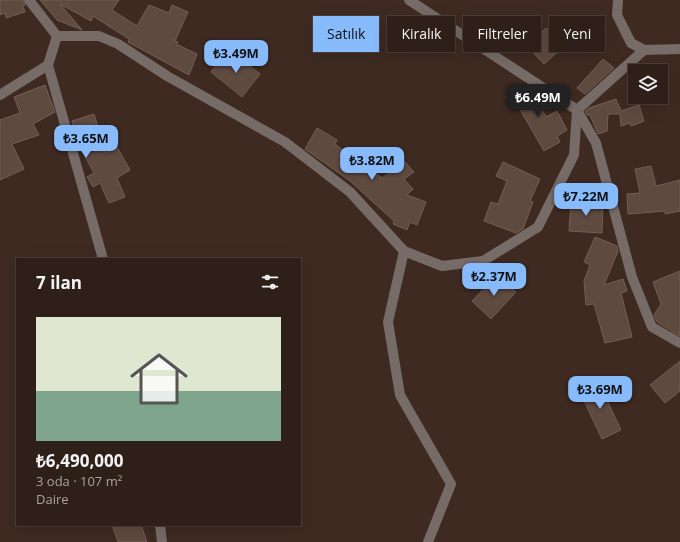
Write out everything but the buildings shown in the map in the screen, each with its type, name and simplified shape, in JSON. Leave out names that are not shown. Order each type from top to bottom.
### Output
[{"type":"street","points":[[29,0],[57,36]]},
{"type":"street","points":[[409,0],[577,110],[596,143],[632,277],[652,327],[680,343]]},
{"type":"street","points":[[618,0],[617,15],[632,43],[644,50],[680,49]]},
{"type":"street","points":[[57,36],[48,65],[103,258]]},
{"type":"street","points":[[57,36],[99,36],[118,44],[167,76],[285,142],[350,192],[404,251],[442,266],[483,261],[538,227],[574,155],[577,110],[644,50]]},
{"type":"street","points":[[0,95],[48,65]]},
{"type":"street","points":[[404,251],[388,322],[400,395],[451,484],[428,542]]},
{"type":"street","points":[[160,526],[162,542]]}]
